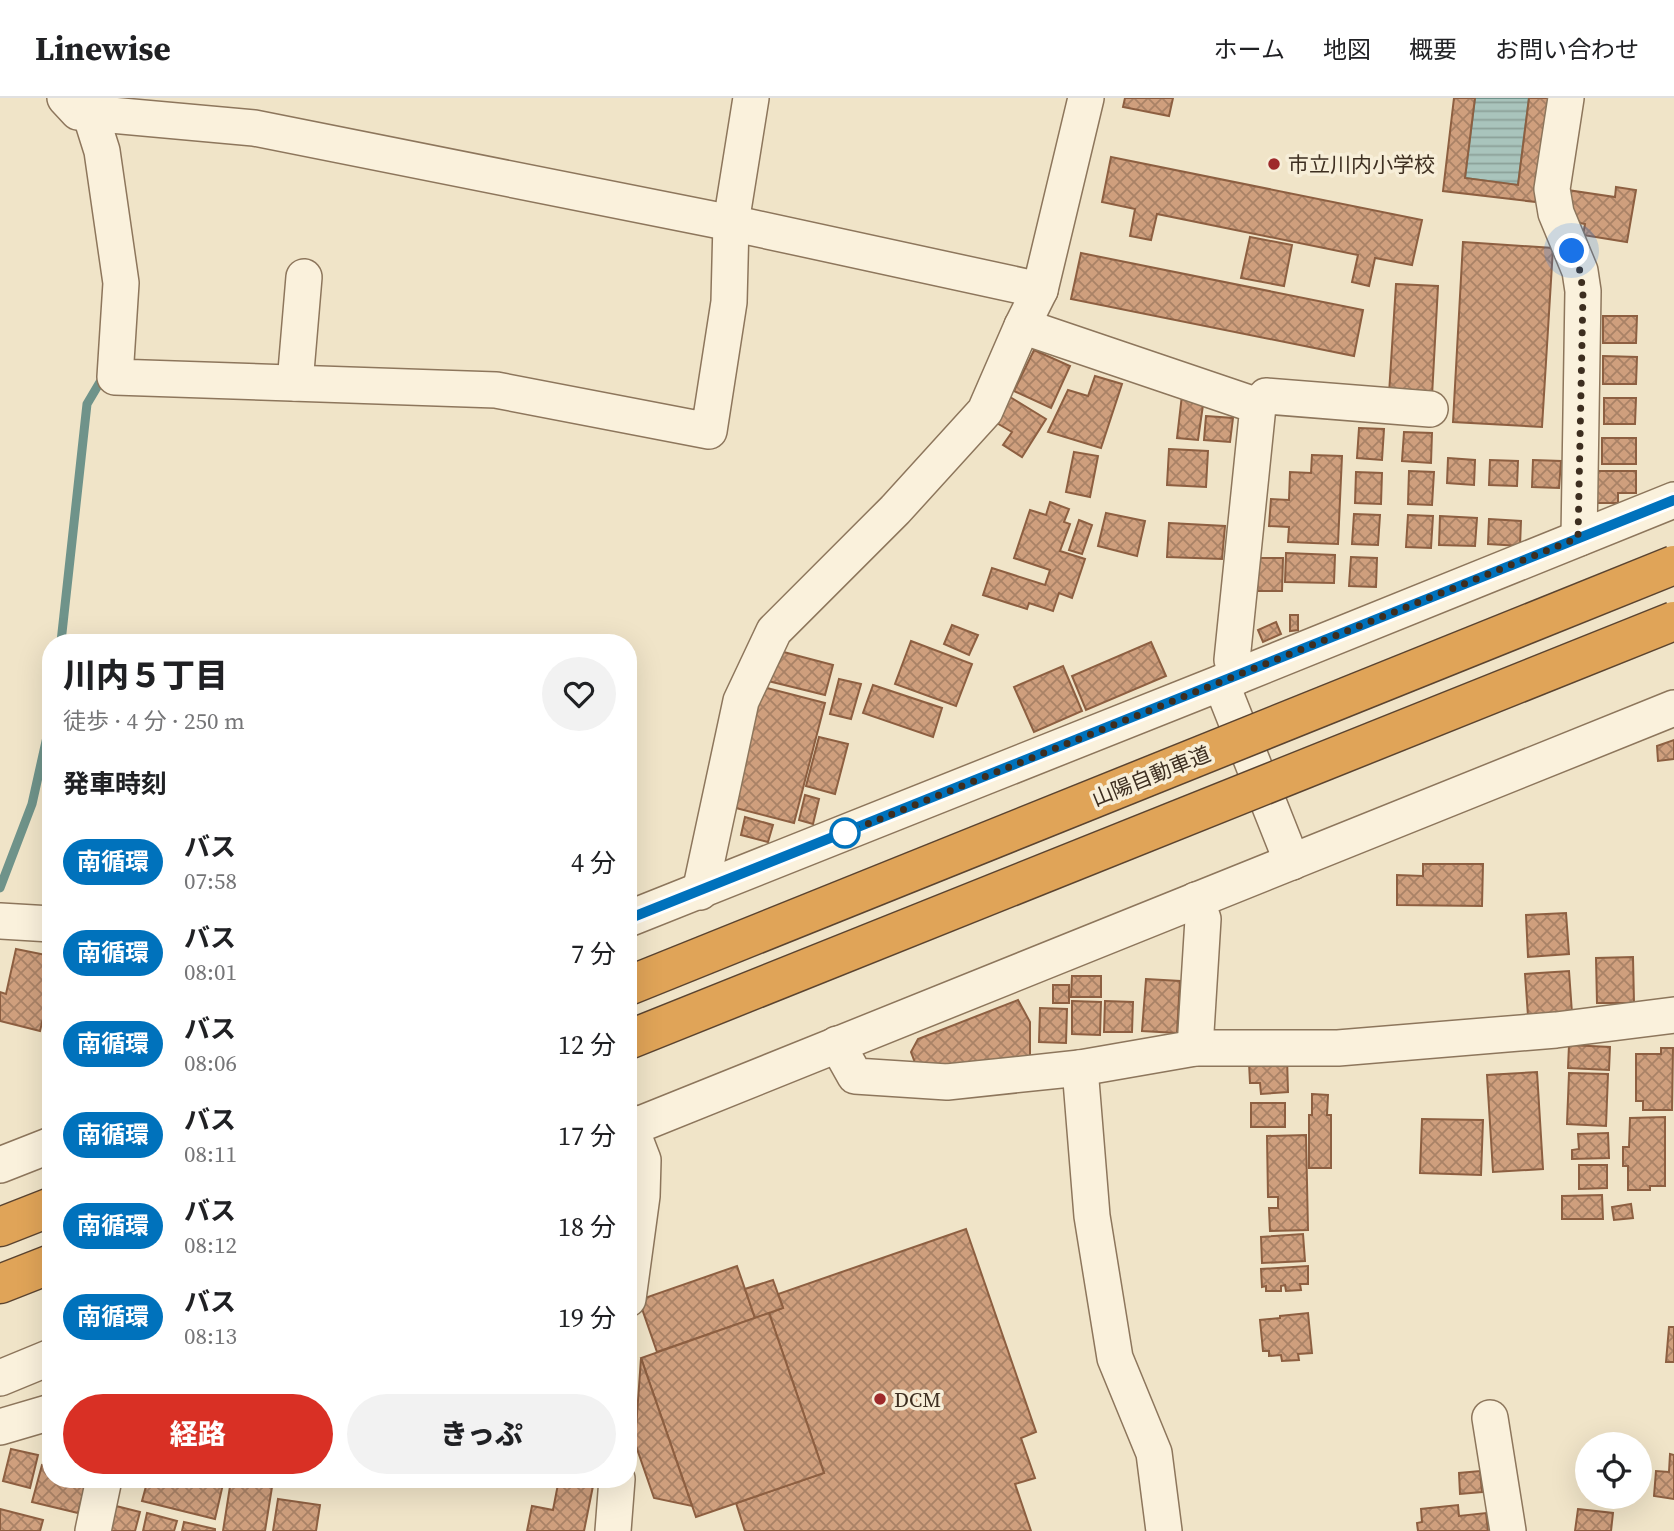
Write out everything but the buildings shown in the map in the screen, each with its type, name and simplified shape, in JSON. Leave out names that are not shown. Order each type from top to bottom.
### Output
[{"type":"highway","name":"山陽自動車道","points":[[637,982],[1674,565]]},
{"type":"highway","points":[[637,1036],[1674,621]]},
{"type":"highway","points":[[0,1227],[42,1211]]},
{"type":"highway","points":[[0,1284],[42,1268]]},
{"type":"street","points":[[77,106],[102,151],[121,283],[115,377],[496,390],[709,431],[729,302],[731,223],[751,98]]},
{"type":"street","points":[[700,891],[741,701],[774,631],[895,510],[985,411],[1040,290],[1086,98]]},
{"type":"street","points":[[1566,98],[1552,189],[1556,213],[1580,271],[1583,292],[1578,538]]},
{"type":"street","points":[[77,106],[254,128],[731,223],[1040,290]]},
{"type":"street","points":[[295,383],[304,277]]},
{"type":"street","points":[[1022,326],[1258,406]]},
{"type":"street","points":[[1292,862],[1230,679],[1258,406],[1266,396],[1430,409]]},
{"type":"street","points":[[637,916],[1674,500]]},
{"type":"street","points":[[637,1123],[1674,708]]},
{"type":"street","points":[[1195,1048],[1203,919],[1196,900]]},
{"type":"street","points":[[0,921],[42,923]]},
{"type":"street","points":[[837,1044],[855,1076],[947,1082],[1080,1068],[1195,1048],[1338,1048],[1556,1030],[1674,1015]]},
{"type":"street","points":[[1080,1068],[1092,1216],[1115,1358],[1154,1453],[1164,1531]]},
{"type":"street","points":[[637,1145],[643,1160],[637,1233]]},
{"type":"street","points":[[0,1165],[42,1149]]},
{"type":"street","points":[[0,1378],[42,1361]]},
{"type":"street","points":[[0,1427],[42,1415]]},
{"type":"street","points":[[1490,1418],[1508,1531]]},
{"type":"street","points":[[93,1531],[102,1488]]},
{"type":"street","points":[[613,1531],[616,1488]]},
{"type":"water","points":[[1475,98],[1529,98],[1518,185],[1465,178]]},
{"type":"waterway","points":[[62,634],[87,404],[104,373]]},
{"type":"waterway","points":[[0,888],[32,804],[42,759]]},
{"type":"bus line","name":"南循環","points":[[637,916],[1674,500]]},
{"type":"place","name":"市立川内小学校","points":[[1274,164]]},
{"type":"place","name":"DCM","points":[[880,1399]]},
{"type":"route","points":[[845,833],[1578,538],[1583,292],[1580,271],[1572,251]]}]
